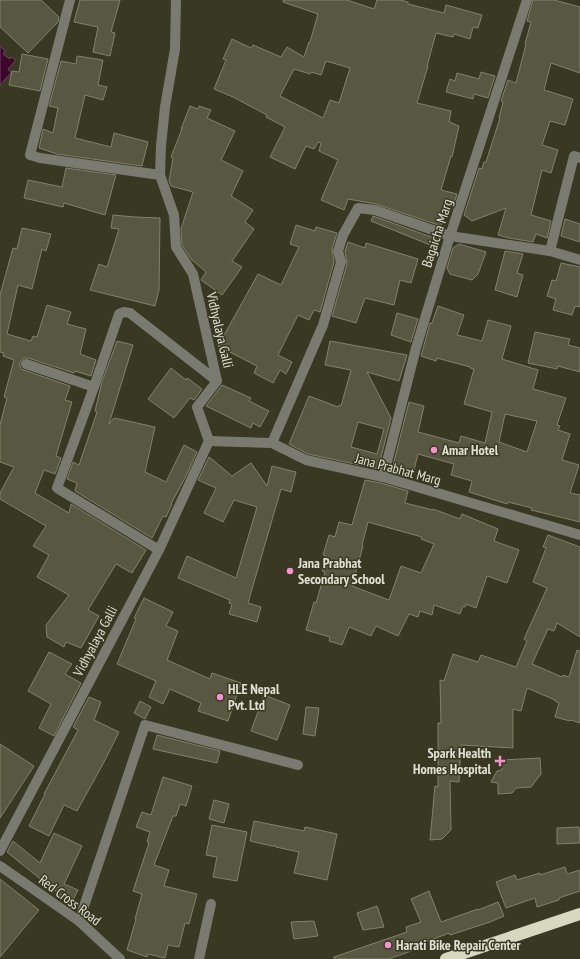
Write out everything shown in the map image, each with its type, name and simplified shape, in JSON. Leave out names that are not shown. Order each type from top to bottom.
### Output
[{"type":"highway","points":[[446,959],[580,914]]},
{"type":"street","points":[[70,0],[30,155],[40,158],[160,176],[165,107],[175,49],[176,0]]},
{"type":"street","name":"Bagaicha Marg","points":[[383,477],[416,348],[450,236],[527,0]]},
{"type":"street","points":[[550,251],[574,156],[580,158]]},
{"type":"street","name":"Vidhyalaya Galli","points":[[0,851],[159,550],[209,441],[197,407],[217,381],[193,274],[176,247],[174,215],[160,176]]},
{"type":"street","points":[[272,443],[324,325],[341,262],[338,251],[343,234],[358,208],[375,210],[450,236],[550,251],[580,260]]},
{"type":"street","points":[[159,550],[57,488],[94,387],[118,314],[130,312],[217,381]]},
{"type":"street","points":[[26,364],[94,387]]},
{"type":"street","name":"Jana Prabhat Marg","points":[[209,441],[272,443],[306,460],[383,477],[580,535]]},
{"type":"street","points":[[79,921],[145,725],[298,765]]},
{"type":"street","name":"Red Cross Road","points":[[0,866],[79,921],[120,959]]},
{"type":"street","points":[[199,959],[211,904]]},
{"type":"shaded area","points":[[0,46],[5,51],[3,54],[10,59],[11,57],[16,60],[8,69],[11,73],[0,85]]},
{"type":"building","points":[[0,0],[41,0],[59,17],[58,22],[28,53],[0,27]]},
{"type":"building","points":[[80,0],[120,0],[111,32],[115,33],[110,56],[93,52],[98,27],[74,22]]},
{"type":"building","points":[[283,0],[347,0],[374,9],[377,0],[400,0],[408,2],[408,4],[444,13],[446,5],[482,15],[478,28],[473,27],[470,39],[454,34],[453,37],[436,33],[417,103],[451,111],[449,122],[459,126],[452,157],[451,156],[441,190],[457,194],[453,207],[448,204],[441,226],[376,204],[348,199],[344,210],[321,200],[338,160],[319,151],[321,143],[318,142],[314,149],[306,146],[295,169],[270,157],[285,127],[266,117],[267,115],[214,89],[226,60],[223,59],[232,39],[251,48],[253,45],[281,57],[287,47],[304,57],[318,14],[283,2]],"holes":[[[326,61],[350,68],[339,103],[330,100],[323,118],[280,96],[294,69],[310,74],[311,72],[321,75]]]},
{"type":"building","points":[[533,0],[554,0],[580,7],[580,73],[551,63],[544,90],[573,99],[565,125],[550,121],[542,145],[558,150],[551,173],[542,170],[531,215],[551,221],[547,238],[536,234],[533,242],[498,235],[506,208],[472,221],[464,215],[479,168],[482,169],[484,162],[486,162],[500,118],[503,102],[501,101],[508,80],[516,83],[531,22],[527,21]]},
{"type":"building","points":[[22,54],[48,59],[40,91],[9,85],[12,71],[19,72]]},
{"type":"building","points":[[77,56],[103,60],[98,85],[107,87],[103,100],[85,95],[75,138],[111,147],[114,133],[148,142],[142,166],[57,154],[39,148],[43,129],[53,133],[58,108],[49,106],[61,61],[76,64]]},
{"type":"building","points":[[481,72],[495,76],[488,98],[474,94],[473,99],[446,92],[450,79],[455,81],[457,73],[479,79]]},
{"type":"building","points":[[190,106],[198,109],[199,106],[211,110],[207,118],[235,131],[221,160],[243,171],[231,196],[253,210],[245,222],[254,229],[232,261],[242,267],[222,295],[201,280],[206,272],[191,259],[182,245],[181,229],[193,192],[171,186],[169,181],[173,158],[171,157]]},
{"type":"building","points":[[66,168],[116,175],[105,215],[64,203],[63,207],[24,198],[28,180],[62,187]]},
{"type":"building","points":[[113,215],[160,218],[159,290],[155,306],[90,290],[99,264],[107,267],[119,229],[111,228]]},
{"type":"building","points":[[373,216],[437,239],[435,247],[371,221]]},
{"type":"building","points":[[565,219],[580,224],[580,242],[561,236]]},
{"type":"building","points":[[296,225],[315,231],[316,227],[337,233],[332,249],[334,262],[320,312],[314,310],[309,320],[298,315],[278,355],[292,362],[286,374],[280,370],[273,383],[254,373],[257,366],[218,346],[258,274],[281,285],[299,247],[290,244]]},
{"type":"building","points":[[22,228],[51,234],[46,251],[42,249],[32,289],[18,285],[7,334],[31,341],[33,336],[37,337],[47,305],[71,312],[67,324],[86,329],[80,354],[96,360],[91,376],[75,371],[74,373],[28,358],[24,358],[20,362],[21,369],[70,386],[65,400],[72,402],[56,456],[61,458],[55,474],[44,470],[35,493],[69,513],[71,504],[146,550],[132,573],[116,564],[88,610],[99,616],[81,648],[66,642],[64,647],[47,637],[46,625],[69,595],[37,577],[49,555],[33,546],[46,526],[0,499],[0,493],[14,467],[0,462],[0,425],[7,398],[4,397],[14,360],[3,356],[4,353],[0,352],[0,295],[13,248],[17,249]]},
{"type":"building","points":[[348,242],[365,248],[366,243],[418,259],[411,283],[400,280],[394,305],[365,298],[356,323],[332,316],[347,264],[345,251]]},
{"type":"building","points":[[459,244],[486,252],[478,274],[472,280],[450,274],[447,268],[453,248]]},
{"type":"building","points":[[505,251],[523,254],[517,273],[523,275],[517,297],[495,290]]},
{"type":"building","points":[[561,263],[580,267],[580,307],[575,306],[572,315],[553,310],[556,299],[547,296],[552,280],[556,281]]},
{"type":"building","points":[[438,306],[464,315],[457,335],[482,341],[488,320],[511,326],[502,359],[538,370],[533,389],[566,398],[557,425],[560,426],[558,430],[570,434],[562,460],[579,465],[570,493],[580,495],[580,522],[531,510],[532,508],[508,502],[507,504],[469,492],[472,481],[451,475],[454,464],[418,454],[413,474],[404,471],[402,476],[391,473],[409,402],[424,406],[418,432],[459,443],[461,436],[485,443],[492,412],[464,404],[474,369],[437,358],[436,361],[421,356],[430,323],[432,323]],"holes":[[[505,414],[537,421],[527,452],[499,442]]]},
{"type":"building","points":[[397,313],[418,319],[411,342],[391,335]]},
{"type":"building","points":[[535,332],[570,339],[568,345],[580,348],[580,372],[558,366],[557,369],[528,363]]},
{"type":"building","points":[[117,341],[133,345],[109,424],[114,418],[155,427],[145,472],[166,482],[184,445],[197,452],[166,517],[163,516],[152,538],[75,491],[77,483],[67,479],[73,462],[79,465],[97,412],[95,411],[102,382]]},
{"type":"building","points":[[330,341],[407,355],[399,381],[367,372],[391,418],[378,469],[308,454],[289,444],[309,396],[338,407],[339,405],[341,406],[351,370],[325,365]],"holes":[[[358,422],[384,429],[377,454],[351,447]]]},
{"type":"building","points":[[171,368],[186,380],[187,378],[202,389],[194,400],[190,398],[174,418],[148,399]]},
{"type":"building","points":[[222,385],[251,398],[249,401],[269,411],[260,427],[253,423],[251,428],[206,406]]},
{"type":"building","points":[[209,457],[232,476],[251,463],[267,486],[272,466],[296,472],[291,492],[281,489],[248,603],[261,607],[257,622],[229,614],[232,604],[229,603],[230,600],[178,578],[187,556],[236,578],[257,507],[234,500],[223,522],[204,513],[216,488],[198,480]]},
{"type":"building","points":[[365,480],[408,491],[405,503],[433,509],[460,519],[462,514],[498,529],[494,541],[519,550],[507,583],[487,576],[476,608],[466,604],[465,607],[463,606],[460,614],[434,605],[432,615],[420,611],[418,617],[409,614],[398,636],[376,626],[371,636],[349,627],[342,645],[329,641],[330,637],[306,630],[325,572],[322,571],[326,556],[323,555],[329,535],[335,537],[339,522],[352,525]],"holes":[[[368,522],[422,537],[421,539],[434,544],[421,573],[401,566],[389,600],[352,586]]]},
{"type":"building","points":[[548,535],[580,547],[580,637],[557,623],[554,631],[548,629],[532,664],[562,677],[563,675],[569,677],[577,650],[580,651],[580,723],[555,717],[559,703],[527,688],[521,711],[513,709],[513,748],[461,745],[459,782],[450,781],[451,830],[442,839],[430,840],[435,786],[438,787],[438,723],[441,723],[440,680],[444,681],[453,654],[478,662],[481,655],[516,667],[527,641],[524,639],[547,588],[533,582],[546,548],[543,547]]},
{"type":"building","points":[[144,598],[173,612],[166,626],[178,631],[167,660],[210,679],[212,673],[241,683],[228,721],[198,711],[201,703],[170,689],[163,704],[149,697],[156,681],[117,664],[136,619],[134,618]]},
{"type":"building","points":[[49,652],[72,664],[65,674],[81,683],[54,736],[39,728],[51,704],[28,691]]},
{"type":"building","points":[[264,695],[290,705],[277,740],[251,731]]},
{"type":"building","points":[[89,697],[101,702],[94,720],[119,732],[77,811],[64,805],[49,836],[29,826],[78,730],[73,727]]},
{"type":"building","points":[[140,701],[151,707],[145,719],[134,713]]},
{"type":"building","points":[[306,707],[319,708],[315,736],[303,734]]},
{"type":"building","points":[[157,735],[220,751],[217,763],[153,749]]},
{"type":"building","points":[[0,744],[34,766],[0,818]]},
{"type":"building","points":[[540,758],[541,774],[531,787],[516,788],[512,793],[498,794],[498,783],[491,782],[497,771],[502,770],[502,760]]},
{"type":"building","points":[[163,777],[192,786],[186,806],[180,804],[176,816],[173,816],[154,865],[169,870],[164,886],[197,894],[189,924],[185,923],[179,947],[168,945],[165,958],[148,954],[147,957],[127,950],[142,894],[133,891],[149,843],[147,842],[150,832],[136,827],[142,812],[151,815]]},
{"type":"building","points":[[214,800],[229,804],[224,823],[209,819]]},
{"type":"building","points":[[254,821],[304,831],[305,827],[337,834],[327,880],[294,873],[299,852],[250,841]]},
{"type":"building","points":[[212,825],[247,832],[237,881],[213,877],[217,857],[206,855]]},
{"type":"building","points":[[579,827],[580,843],[557,844],[557,828]]},
{"type":"building","points":[[54,833],[82,846],[64,884],[78,890],[71,904],[7,852],[13,841],[40,863]]},
{"type":"building","points":[[565,867],[567,874],[580,870],[580,891],[537,907],[535,898],[506,908],[496,882],[515,875],[517,880]]},
{"type":"building","points":[[0,879],[39,910],[0,957]]},
{"type":"building","points":[[429,891],[441,922],[498,902],[504,916],[450,935],[449,933],[413,947],[414,950],[389,959],[334,959],[334,957],[407,932],[406,927],[421,922],[411,899]]},
{"type":"building","points":[[377,906],[384,927],[363,930],[357,913]]},
{"type":"building","points":[[314,921],[318,936],[294,939],[291,922]]},
{"type":"place","name":"Amar Hotel","points":[[434,450]]},
{"type":"place","name":"Jana Prabhat Secondary School","points":[[290,571]]},
{"type":"place","name":"HLE Nepal Pvt. Ltd","points":[[220,697]]},
{"type":"place","name":"Spark Health Homes Hospital","points":[[500,761]]},
{"type":"place","name":"Harati Bike Repair Center","points":[[388,945]]}]
